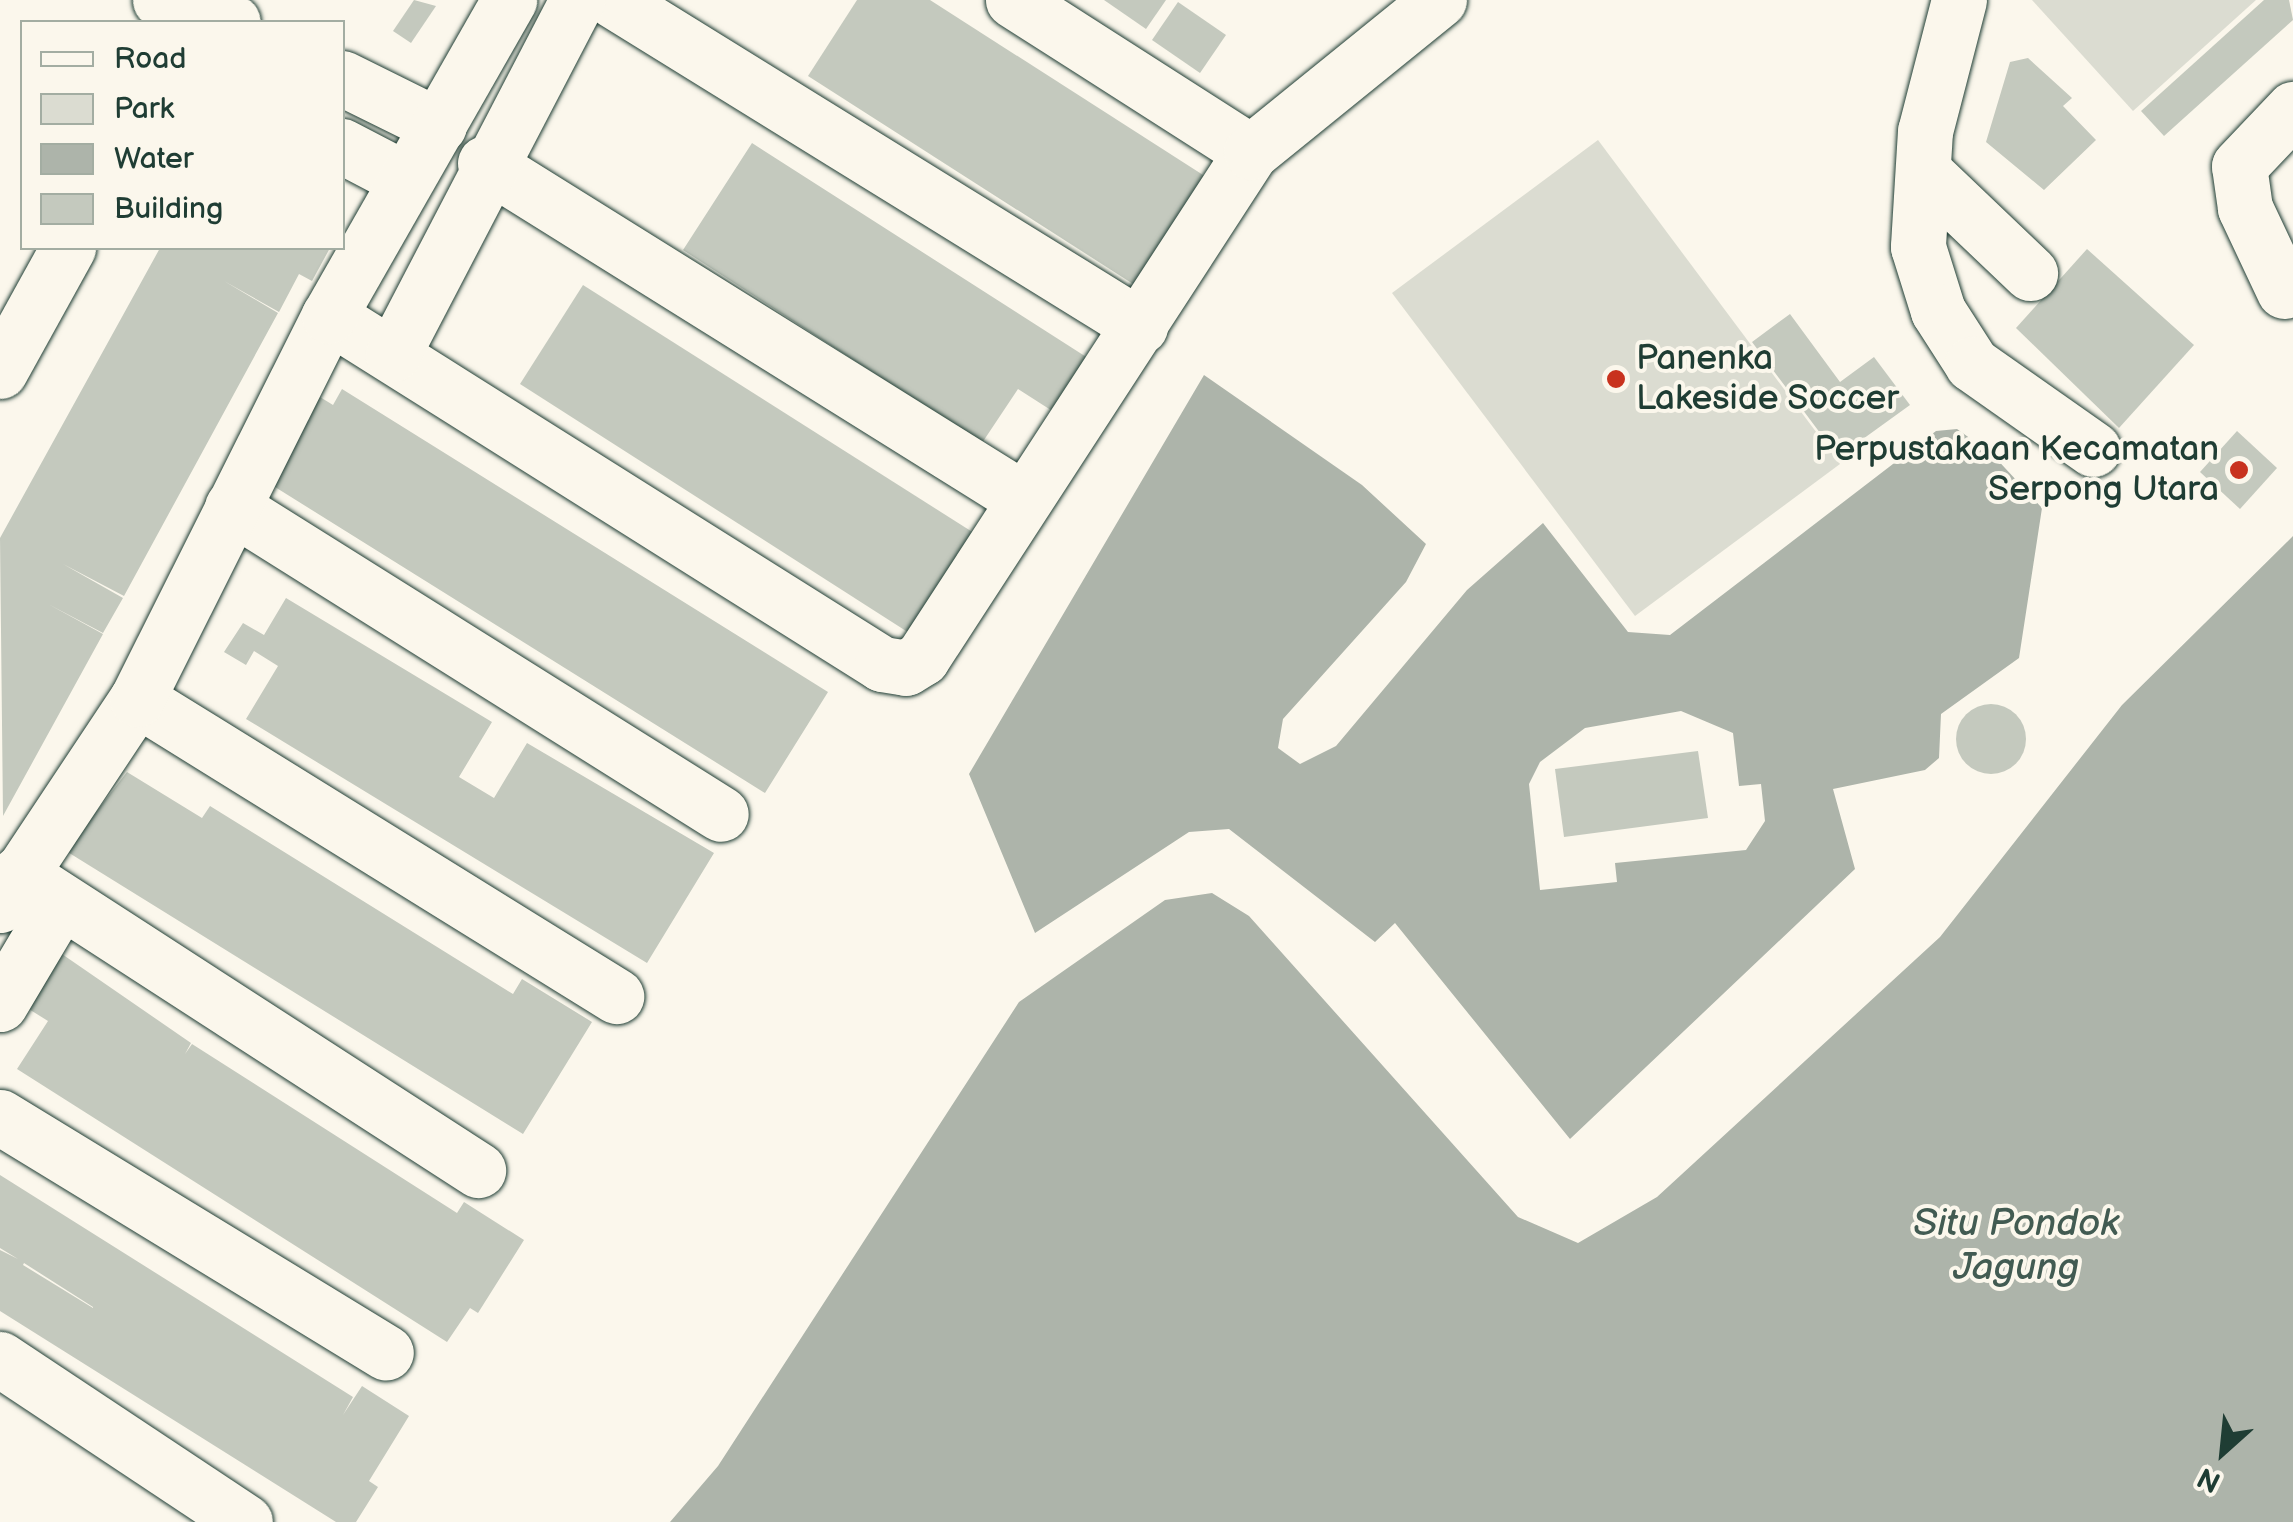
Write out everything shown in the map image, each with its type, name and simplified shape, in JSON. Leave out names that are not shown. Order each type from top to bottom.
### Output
[{"type":"street","points":[[159,0],[220,15]]},
{"type":"street","points":[[0,1004],[26,894],[138,699],[329,316],[509,0]]},
{"type":"street","points":[[393,354],[485,164],[577,0]]},
{"type":"street","points":[[612,0],[1140,326]]},
{"type":"street","points":[[1014,0],[1251,152]]},
{"type":"street","points":[[329,316],[882,664],[906,668],[922,658],[1022,498],[1140,326],[1251,152],[1439,0]]},
{"type":"street","points":[[1959,0],[1923,171],[1918,247],[1938,311],[1972,364],[2093,449]]},
{"type":"street","points":[[345,79],[439,126]]},
{"type":"street","points":[[2284,291],[2246,208],[2239,166],[2293,109]]},
{"type":"street","points":[[345,148],[405,179]]},
{"type":"street","points":[[485,164],[1022,498]]},
{"type":"street","points":[[1923,171],[2030,273]]},
{"type":"street","points":[[0,371],[67,250]]},
{"type":"street","points":[[232,507],[721,814]]},
{"type":"street","points":[[138,699],[616,996]]},
{"type":"street","points":[[26,894],[478,1170]]},
{"type":"street","points":[[0,1117],[386,1353]]},
{"type":"street","points":[[0,1359],[245,1522]]},
{"type":"green space","points":[[2032,0],[2256,0],[2133,111]]},
{"type":"green space","name":"Panenka Lakeside Soccer","points":[[1598,140],[1840,464],[1635,616],[1392,293]]},
{"type":"water","points":[[1204,375],[1362,485],[1426,544],[1406,582],[1283,719],[1278,748],[1300,764],[1336,746],[1467,590],[1543,523],[1628,632],[1670,635],[1936,431],[1957,429],[1992,454],[2042,508],[2019,658],[1941,714],[1939,758],[1925,770],[1833,789],[1855,869],[1570,1139],[1395,923],[1375,942],[1229,829],[1189,832],[1035,933],[969,774]]},
{"type":"water","name":"Situ Pondok Jagung","points":[[2293,536],[2293,1522],[670,1522],[718,1466],[1019,1002],[1165,900],[1212,893],[1249,916],[1518,1217],[1578,1243],[1657,1197],[1940,937],[2122,705]]},
{"type":"pier","points":[[1681,711],[1733,733],[1739,786],[1761,784],[1765,821],[1746,850],[1615,863],[1617,882],[1540,890],[1529,784],[1540,762],[1585,728]]},
{"type":"building","points":[[414,0],[436,6],[411,43],[393,31]]},
{"type":"building","points":[[857,0],[930,0],[1214,182],[1144,291],[808,76]]},
{"type":"building","points":[[1104,0],[1166,0],[1146,29]]},
{"type":"building","points":[[2264,0],[2289,0],[2293,20],[2164,136],[2141,111]]},
{"type":"building","points":[[1178,2],[1226,35],[1200,73],[1152,40]]},
{"type":"building","points":[[2028,58],[2072,98],[2063,106],[2096,140],[2044,190],[1986,142],[2010,62]]},
{"type":"building","points":[[752,143],[1091,360],[1057,414],[1018,389],[982,443],[683,250]]},
{"type":"building","points":[[2087,249],[2194,345],[2119,428],[2016,328]]},
{"type":"building","points":[[159,250],[329,250],[312,281],[299,274],[279,312],[224,281],[278,313],[124,596],[63,564],[123,598],[103,633],[48,604],[103,634],[3,816],[0,538]]},
{"type":"building","points":[[583,285],[974,533],[917,638],[520,384]]},
{"type":"building","points":[[1790,314],[1840,382],[1874,357],[1910,405],[1838,457],[1752,342]]},
{"type":"building","points":[[342,389],[828,692],[765,793],[267,482],[320,397],[333,405]]},
{"type":"building","name":"Perpustakaan Kecamatan Serpong Utara","points":[[2237,431],[2277,468],[2240,509],[2200,472]]},
{"type":"building","points":[[286,598],[492,722],[459,777],[494,798],[527,743],[714,853],[647,963],[246,719],[278,666],[254,651],[246,665],[224,652],[243,623],[264,635]]},
{"type":"building","points":[[1991,704],[2016,714],[2026,739],[2016,764],[1991,774],[1966,764],[1956,739],[1966,714]]},
{"type":"building","points":[[1698,751],[1708,818],[1564,837],[1555,769]]},
{"type":"building","points":[[127,772],[202,818],[210,806],[513,994],[522,979],[592,1022],[523,1134],[66,851]]},
{"type":"building","points":[[59,952],[191,1043],[185,1054],[192,1044],[457,1213],[464,1202],[524,1240],[478,1313],[470,1308],[447,1342],[17,1069],[48,1021],[24,1006]]},
{"type":"building","points":[[0,1175],[353,1397],[343,1415],[362,1386],[409,1416],[369,1481],[378,1487],[356,1522],[336,1522],[0,1311],[0,1250],[18,1259],[0,1248]],"holes":[[[24,1263],[93,1307],[23,1265]]]},
{"type":"place","name":"Panenka Lakeside Soccer","points":[[1616,379]]},
{"type":"place","name":"Perpustakaan Kecamatan Serpong Utara","points":[[2239,470]]}]
